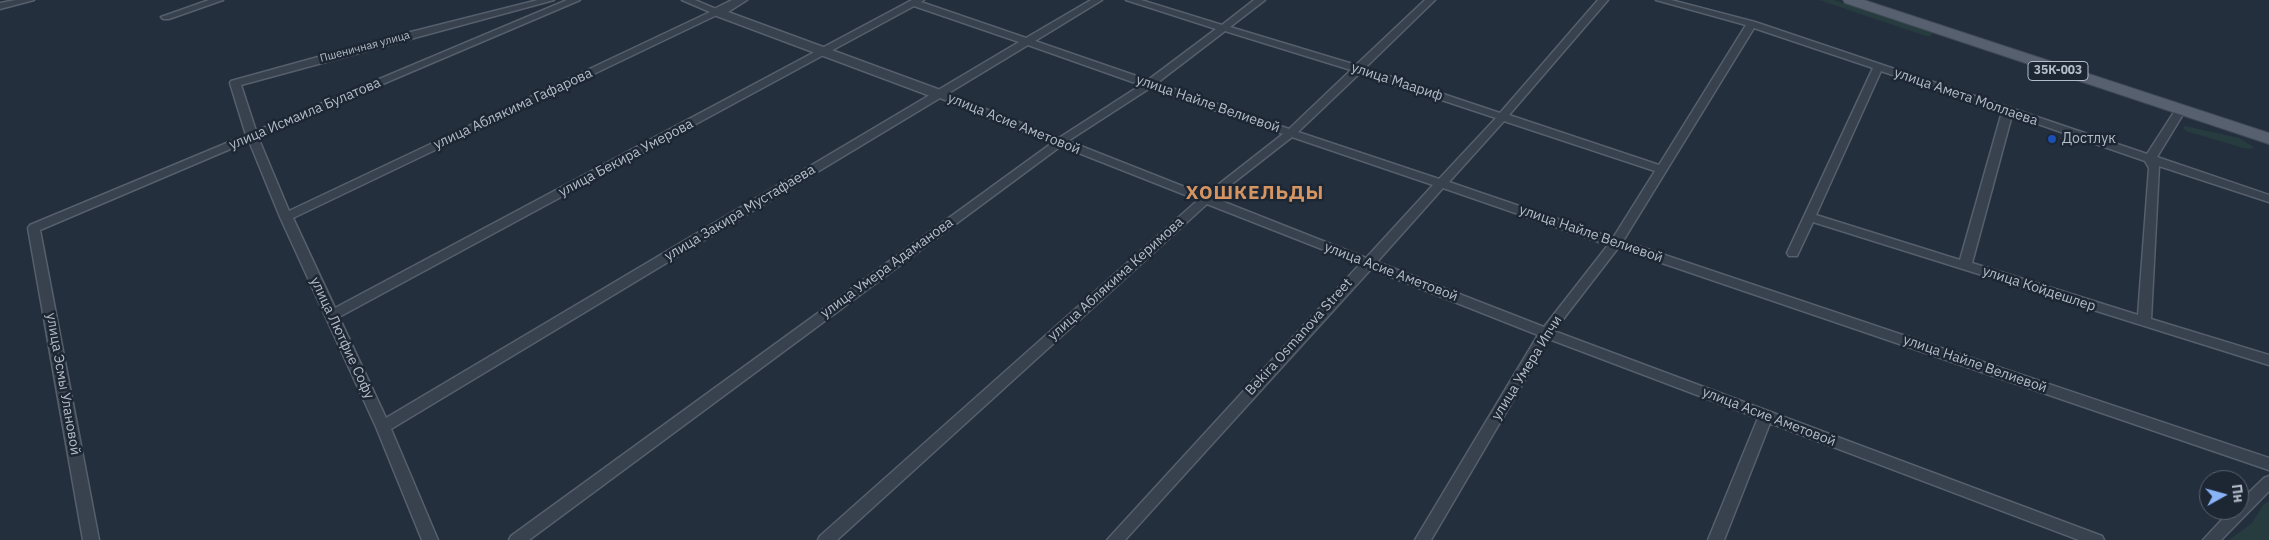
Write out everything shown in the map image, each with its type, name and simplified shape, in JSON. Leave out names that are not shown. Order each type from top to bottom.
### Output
[{"type":"main road","name":"35К-003","points":[[1850,0],[2269,139]]},
{"type":"street","points":[[0,6],[29,0]]},
{"type":"street","points":[[166,17],[218,0]]},
{"type":"street","name":"Пшеничная улица","points":[[252,136],[235,83],[390,40],[549,0]]},
{"type":"street","name":"улица Исмаила Булатова","points":[[34,228],[575,0]]},
{"type":"street","name":"улица Асие Аметовой","points":[[687,0],[822,53],[938,94],[1546,333],[2096,540]]},
{"type":"street","name":"улица Аблякима Гафарова","points":[[286,217],[741,0]]},
{"type":"street","name":"улица Закира Мустафаева","points":[[383,427],[1097,0]]},
{"type":"street","name":"улица Маариф","points":[[1131,0],[1358,69],[1661,169]]},
{"type":"street","name":"улица Умера Адаманова","points":[[516,540],[1060,142],[1151,83],[1260,0]]},
{"type":"street","name":"улица Аблякима Керимова","points":[[826,540],[1205,200],[1291,133],[1430,0]]},
{"type":"street","name":"Bekira Osmanova Street","points":[[1115,540],[1503,116],[1603,0]]},
{"type":"street","name":"улица Амета Моллаева","points":[[1661,0],[1752,24],[2269,199]]},
{"type":"street","name":"улица Найле Велиевой","points":[[917,1],[1027,42],[1151,83],[1291,133],[1442,182],[2269,464]]},
{"type":"street","name":"улица Бекира Умерова","points":[[332,315],[917,1]]},
{"type":"street","name":"улица Умера Ипчи","points":[[1423,540],[1546,333],[1616,242],[1752,24]]},
{"type":"street","points":[[1793,253],[1878,67]]},
{"type":"street","points":[[1965,265],[2008,111]]},
{"type":"street","points":[[2144,322],[2155,168],[2150,159],[2180,111]]},
{"type":"street","name":"улица Лютфие Софу","points":[[252,136],[286,217],[383,427],[430,540]]},
{"type":"street","name":"улица Койдешлер","points":[[1809,217],[2269,360]]},
{"type":"street","name":"улица Эсмы Улановой","points":[[34,228],[91,540]]},
{"type":"street","points":[[1716,540],[1766,415]]},
{"type":"street","points":[[2211,540],[2269,482]]},
{"type":"green space","points":[[1819,0],[1834,0],[1932,33],[1931,36],[1926,36]]},
{"type":"green space","points":[[2185,126],[2239,138],[2254,147],[2252,149],[2243,148],[2186,131],[2183,128]]},
{"type":"green space","points":[[2269,501],[2269,540],[2229,540],[2252,523],[2264,504]]},
{"type":"place","name":"Достлук","points":[[2052,139]]},
{"type":"district","name":"ХОШКЕЛЬДЫ","points":[[1255,194]]}]
